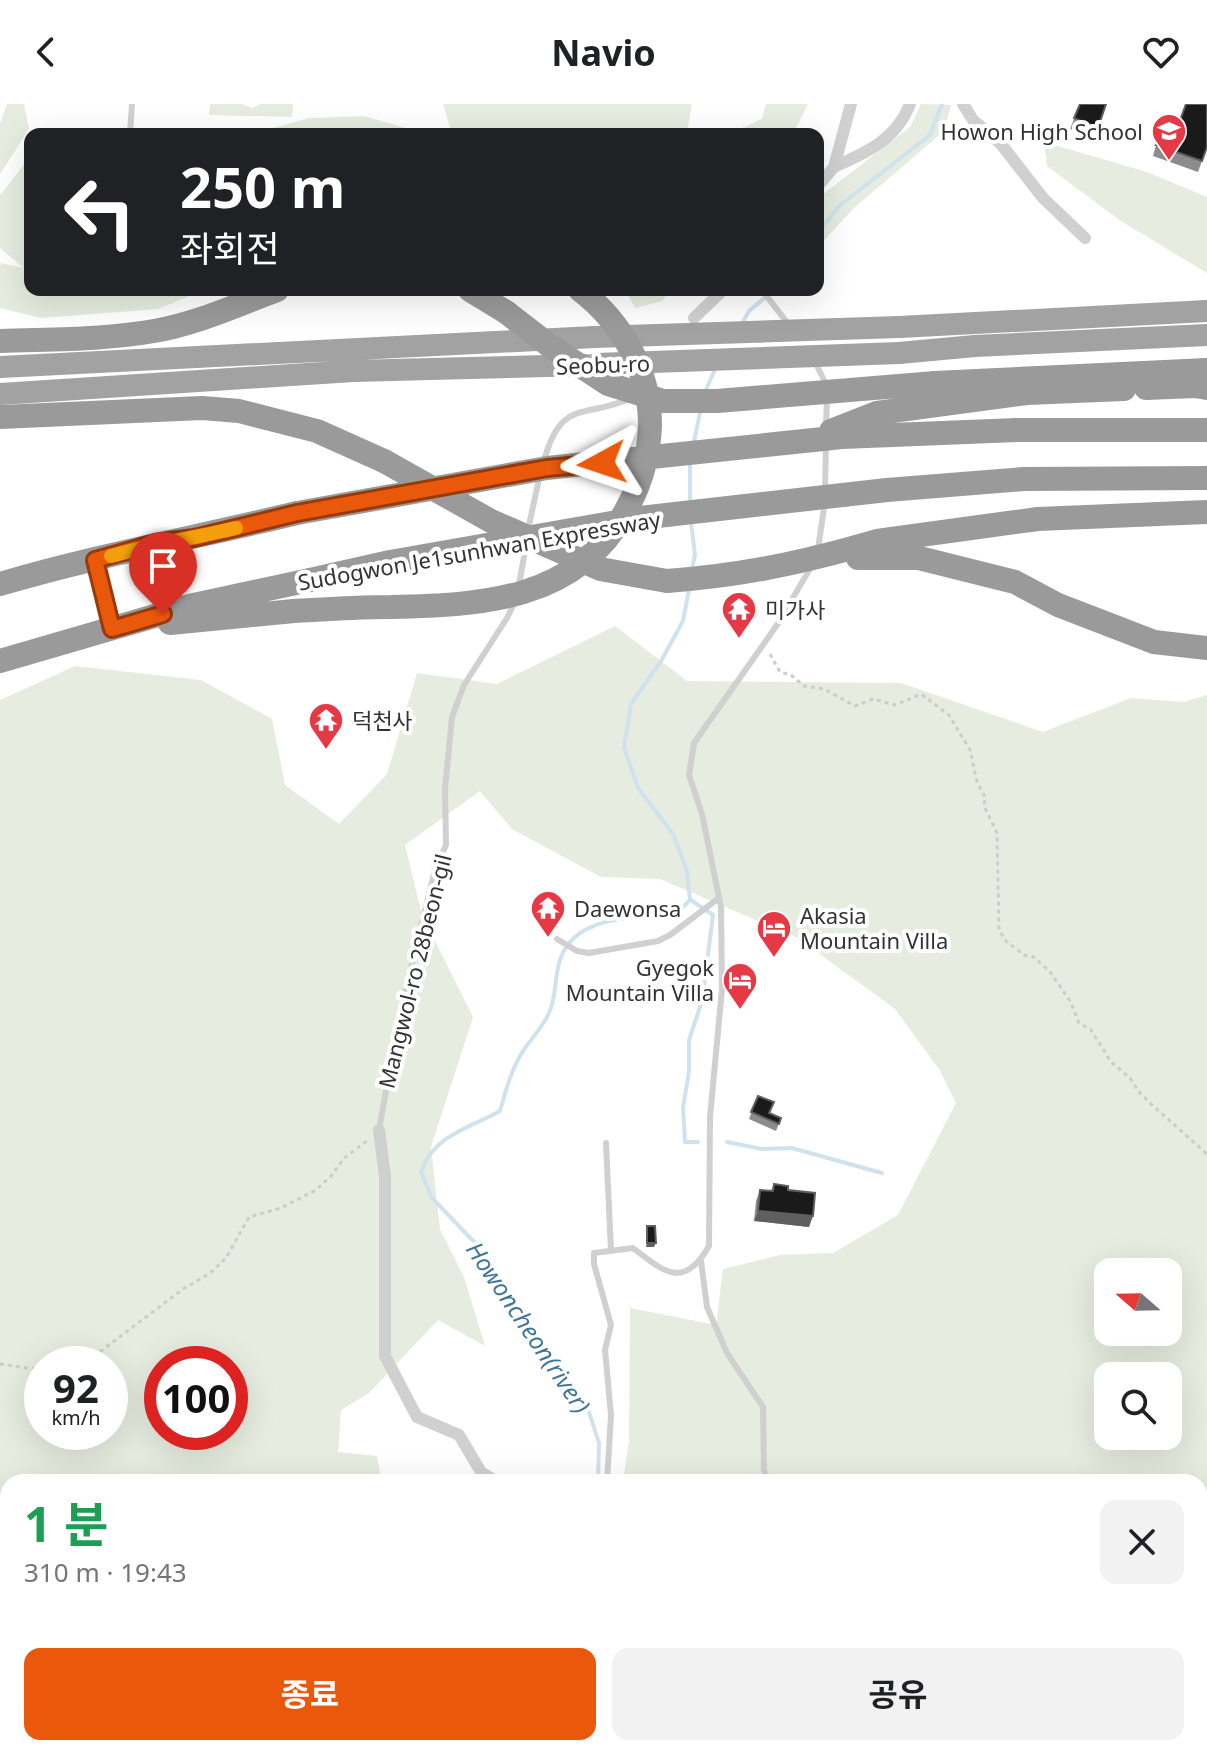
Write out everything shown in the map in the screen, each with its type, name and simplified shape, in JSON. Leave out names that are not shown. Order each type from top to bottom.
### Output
[{"type":"highway","points":[[227,308],[250,296]]},
{"type":"highway","points":[[0,341],[125,336],[157,331],[260,296]]},
{"type":"highway","points":[[480,296],[608,384],[663,401],[717,401],[935,383],[1203,382]]},
{"type":"highway","points":[[112,629],[294,611],[462,604],[514,596],[563,575],[585,560],[607,539],[623,516],[639,482],[647,449],[649,413],[642,377],[626,341],[602,309],[587,296]]},
{"type":"highway","name":"Seobu-ro","points":[[0,367],[1207,311]]},
{"type":"highway","name":"Seobu-ro","points":[[0,394],[353,371],[899,353],[975,346],[1207,335]]},
{"type":"highway","points":[[801,443],[877,413],[1027,393],[1203,382]]},
{"type":"highway","points":[[0,417],[202,408],[239,411],[317,431],[384,461],[491,521],[600,569],[667,581],[728,577],[857,552],[919,558],[1015,582],[1058,605],[1154,642],[1207,648]]},
{"type":"highway","points":[[0,584],[155,543],[194,538],[297,513],[547,468],[842,437],[1017,430],[1207,430]]},
{"type":"highway","name":"Sudogwon Je1sunhwan Expressway","points":[[0,661],[230,596],[390,562],[640,518],[887,490],[1024,479],[1207,478]]},
{"type":"highway","points":[[857,552],[877,541],[1038,519],[1207,512]]},
{"type":"street","points":[[824,179],[834,167],[842,147],[851,104]]},
{"type":"street","points":[[834,167],[882,143],[901,124],[910,104]]},
{"type":"street","points":[[963,104],[973,120],[1001,144],[1035,189],[1085,238]]},
{"type":"street","points":[[694,318],[717,296]]},
{"type":"street","name":"Mangwol-ro 28beon-gil","points":[[379,1130],[385,1176],[385,1356],[417,1417],[459,1435],[480,1468]]},
{"type":"street","points":[[480,1468],[483,1474]]},
{"type":"lane","points":[[130,128],[132,104]]},
{"type":"lane","points":[[766,296],[802,339]]},
{"type":"lane","points":[[676,347],[694,318]]},
{"type":"lane","points":[[607,1474],[611,1415],[605,1350],[611,1325],[594,1264],[594,1253],[633,1248],[665,1272],[686,1272],[701,1261],[709,1246],[710,1117],[722,989],[721,907],[702,814],[689,775],[694,743],[762,646],[813,564],[824,518],[827,383],[808,350]]},
{"type":"lane","points":[[660,367],[668,357]]},
{"type":"lane","name":"Mangwol-ro 28beon-gil","points":[[379,1130],[398,1024],[418,938],[435,870],[446,845],[445,789],[452,717],[464,685],[518,596],[531,510],[545,456],[559,425],[571,416],[633,398],[652,377]]},
{"type":"lane","points":[[95,560],[112,629]]},
{"type":"lane","points":[[557,939],[577,951],[599,951],[658,941],[719,898]]},
{"type":"lane","points":[[606,1143],[611,1251]]},
{"type":"lane","points":[[701,1261],[707,1307],[712,1319],[727,1353],[763,1407],[766,1474]]},
{"type":"lane","points":[[480,1468],[494,1474]]},
{"type":"path","points":[[762,646],[780,672],[791,675],[804,686],[824,689],[855,706],[873,699],[895,705],[921,694],[949,715],[970,750],[977,782],[985,797],[984,806],[997,833],[999,930],[1006,941],[1024,955],[1034,957],[1050,972],[1070,1001],[1079,1023],[1091,1030],[1111,1062],[1130,1078],[1151,1104],[1207,1154]]},
{"type":"path","points":[[108,1346],[183,1289],[209,1274],[226,1258],[249,1217],[281,1208],[316,1190],[344,1158],[379,1130]]},
{"type":"path","points":[[0,1364],[24,1367]]},
{"type":"shaded area","points":[[7,104],[24,104],[29,128],[24,128],[24,137],[0,174],[0,123]]},
{"type":"shaded area","points":[[210,104],[242,104],[252,108],[261,104],[293,104],[292,117],[209,115]]},
{"type":"shaded area","points":[[443,104],[692,104],[688,128],[450,128]]},
{"type":"shaded area","points":[[766,104],[808,104],[796,128],[742,128],[762,119]]},
{"type":"shaded area","points":[[921,104],[951,105],[944,131],[854,208],[824,240],[824,193],[910,127]]},
{"type":"shaded area","points":[[364,116],[406,128],[273,128],[309,118]]},
{"type":"shaded area","points":[[1044,142],[1147,172],[1207,197],[1207,273],[1121,221],[1047,166]]},
{"type":"shaded area","points":[[24,165],[24,268],[0,248],[0,195]]},
{"type":"shaded area","points":[[0,263],[24,268],[24,296],[189,296],[158,309],[41,318],[0,308]]},
{"type":"shaded area","points":[[628,296],[666,296],[662,301],[635,308]]},
{"type":"shaded area","points":[[615,626],[687,681],[901,683],[1043,732],[1131,698],[1184,702],[1207,695],[1207,1474],[624,1474],[629,1440],[630,1308],[716,1325],[723,1269],[780,1255],[833,1253],[898,1215],[956,1103],[939,1069],[895,1009],[798,938],[660,879],[601,877],[512,829],[480,791],[405,845],[422,915],[473,1017],[431,1147],[440,1229],[464,1277],[485,1346],[438,1320],[369,1393],[341,1410],[338,1452],[377,1456],[380,1474],[0,1474],[0,700],[75,666],[201,680],[272,719],[285,785],[339,824],[387,774],[417,673],[497,684]]},
{"type":"building","points":[[1080,104],[1106,104],[1098,128],[1074,118]]},
{"type":"building","points":[[1186,104],[1207,104],[1207,147],[1202,161],[1156,145],[1179,123]]},
{"type":"building","points":[[758,1096],[774,1102],[769,1113],[781,1118],[779,1124],[751,1112]]},
{"type":"building","points":[[774,1184],[788,1186],[788,1190],[815,1193],[813,1216],[758,1211],[760,1190],[773,1191]]},
{"type":"building","points":[[647,1226],[655,1226],[656,1243],[647,1243]]},
{"type":"waterway","name":"Howoncheon(river)","points":[[824,225],[839,206],[930,135],[942,104]]},
{"type":"waterway","name":"Howoncheon(river)","points":[[741,325],[749,311],[767,296]]},
{"type":"waterway","name":"Howoncheon(river)","points":[[705,392],[716,367]]},
{"type":"waterway","name":"Howoncheon(river)","points":[[693,446],[701,408]]},
{"type":"waterway","name":"Howoncheon(river)","points":[[690,462],[690,505]]},
{"type":"waterway","name":"Howoncheon(river)","points":[[691,522],[695,555],[692,569]]},
{"type":"waterway","name":"Howoncheon(river)","points":[[598,1474],[599,1443],[587,1406],[545,1350],[525,1329],[481,1249],[432,1198],[421,1172],[434,1149],[443,1141],[500,1111],[516,1063],[549,1013],[558,967],[568,945],[593,926],[626,918],[677,913],[690,900],[687,871],[673,834],[638,788],[624,747],[631,704],[661,661],[683,621],[689,589]]},
{"type":"waterway","points":[[691,900],[713,915],[702,1001],[689,1040],[689,1072],[683,1107],[685,1142],[698,1142]]},
{"type":"waterway","points":[[727,1142],[762,1149],[792,1148],[882,1173]]},
{"type":"slow traffic","points":[[111,556],[155,543],[236,528]]},
{"type":"place","name":"Howon High School","points":[[1169,162]]},
{"type":"place","name":"미가사","points":[[739,640]]},
{"type":"place","name":"덕천사","points":[[326,751]]},
{"type":"place","name":"Daewonsa","points":[[548,939]]},
{"type":"place","name":"Akasia Mountain Villa","points":[[774,959]]},
{"type":"place","name":"Gyegok Mountain Villa","points":[[740,1011]]},
{"type":"route","points":[[163,614],[112,629],[95,560],[155,543],[194,538],[297,513],[547,468],[602,463]]}]
